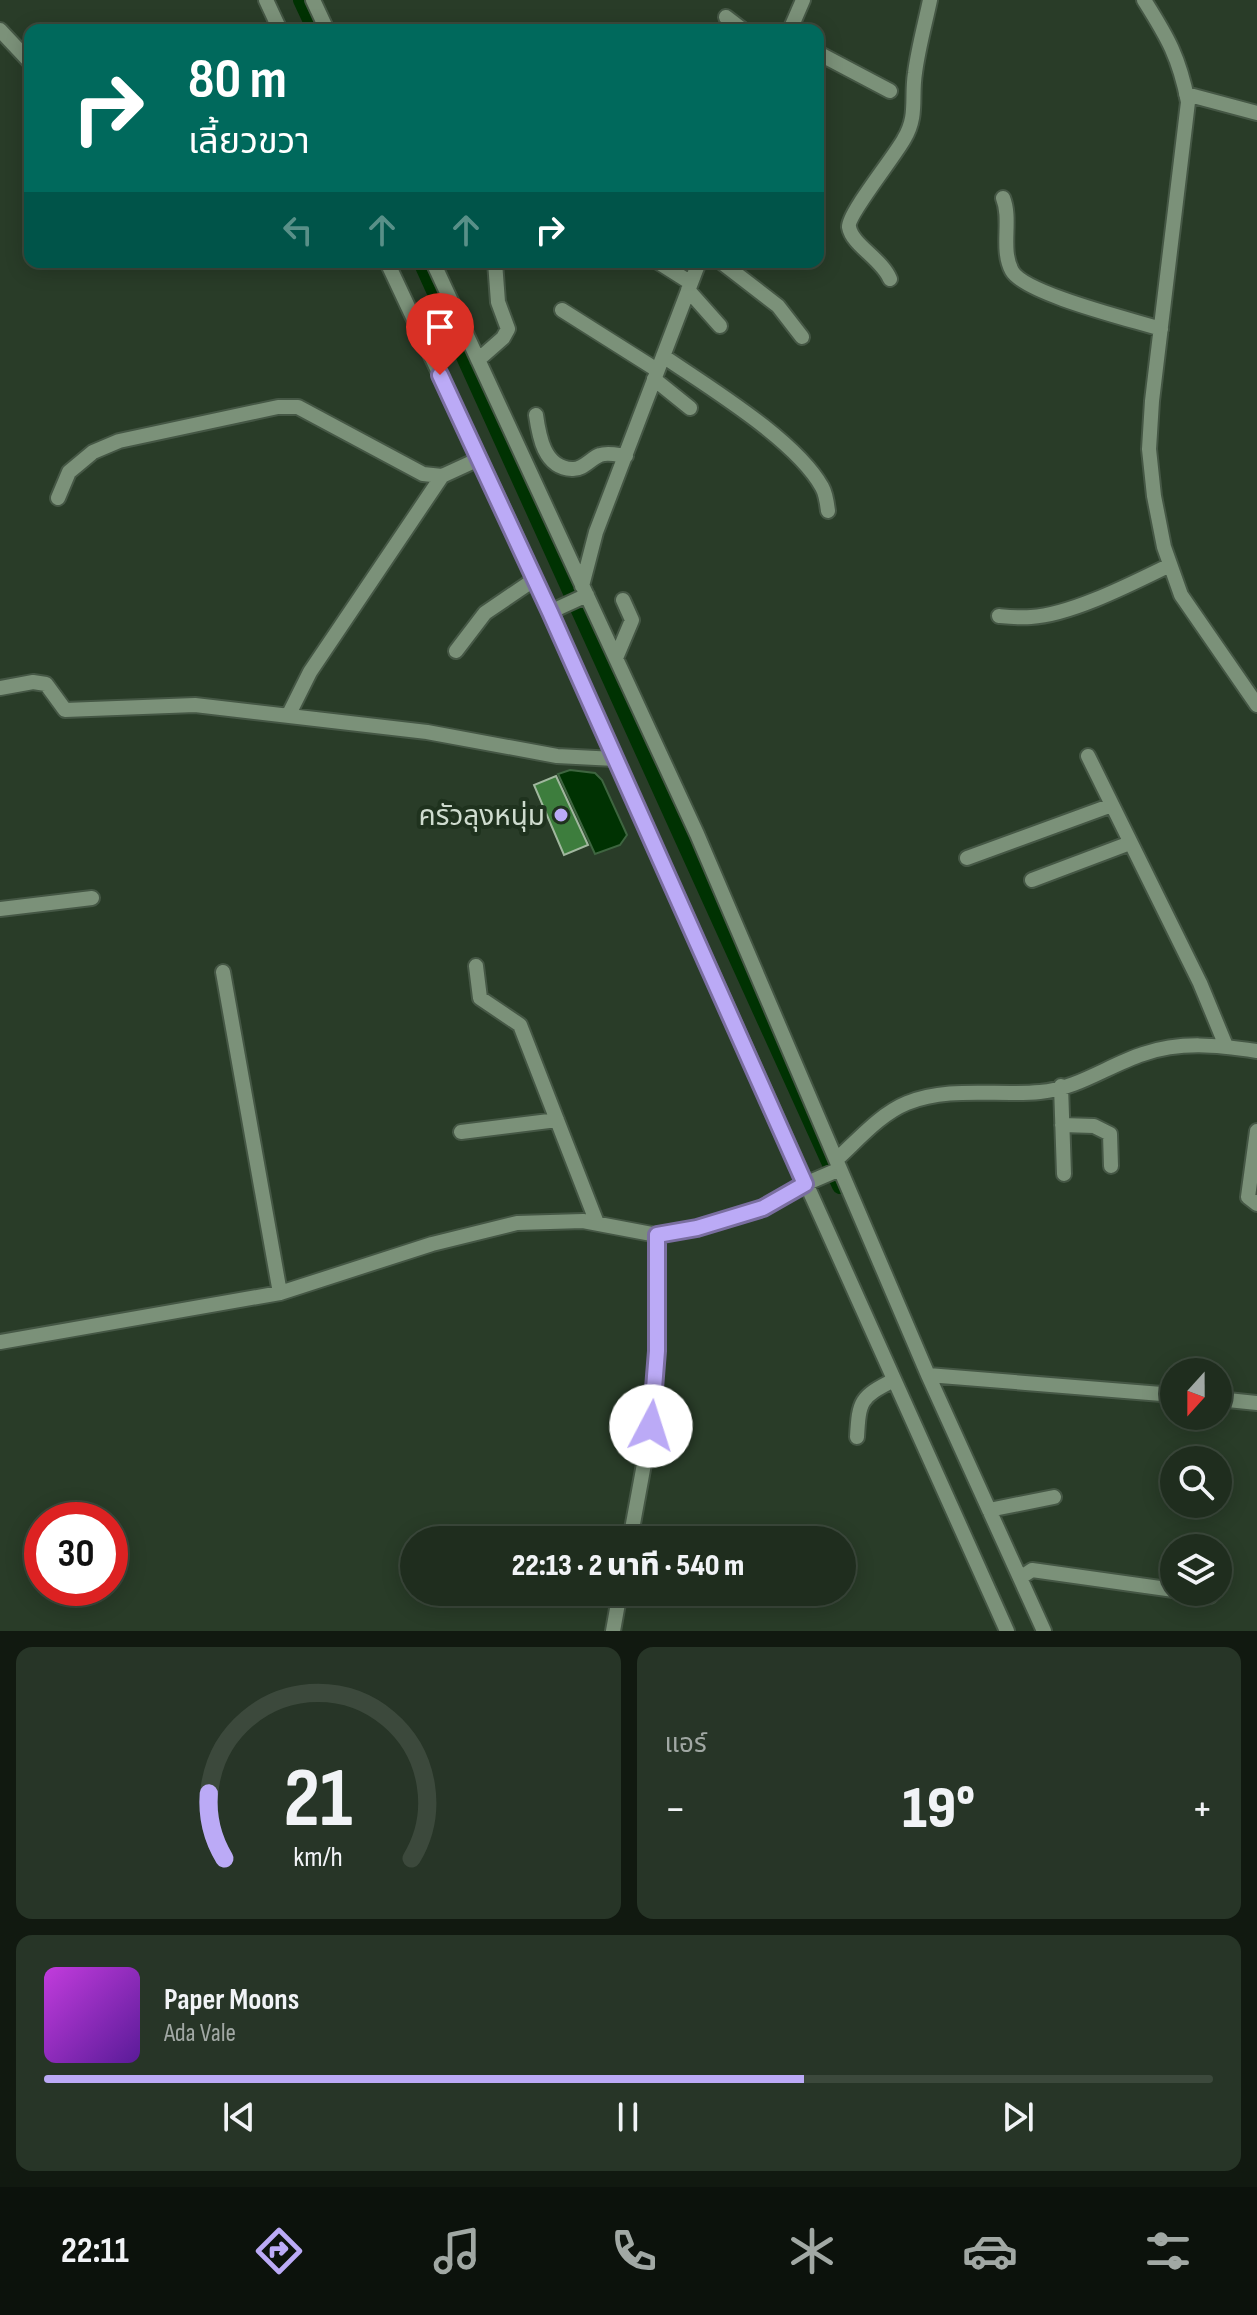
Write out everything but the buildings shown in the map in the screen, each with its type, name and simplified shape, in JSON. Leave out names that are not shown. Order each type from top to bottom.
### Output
[{"type":"street","points":[[266,0],[277,24]]},
{"type":"street","points":[[313,0],[324,24]]},
{"type":"street","points":[[793,24],[803,0]]},
{"type":"street","points":[[890,279],[882,263],[851,236],[848,223],[914,121],[915,74],[930,0]]},
{"type":"street","points":[[1144,0],[1181,67],[1186,94],[1185,137],[1149,449],[1154,496],[1164,547],[1181,595],[1257,705]]},
{"type":"street","points":[[726,17],[735,24]]},
{"type":"street","points":[[0,30],[24,56]]},
{"type":"street","points":[[824,56],[890,91]]},
{"type":"street","points":[[1186,94],[1257,113]]},
{"type":"street","points":[[1003,198],[1008,209],[1007,238],[1012,272],[1031,287],[1161,329]]},
{"type":"street","points":[[390,268],[535,579],[554,610],[615,759],[809,1182],[1007,1631]]},
{"type":"street","points":[[436,268],[582,594],[616,658],[697,834],[837,1167],[1044,1631]]},
{"type":"street","points":[[478,360],[503,338],[508,329],[498,302],[495,268]]},
{"type":"street","points":[[666,268],[690,287],[720,326]]},
{"type":"street","points":[[554,610],[582,594],[596,532],[697,268]]},
{"type":"street","points":[[729,268],[778,306],[802,337]]},
{"type":"street","points":[[562,310],[658,368],[748,415],[801,460],[824,490],[828,511]]},
{"type":"street","points":[[658,368],[690,408]]},
{"type":"street","points":[[58,498],[69,472],[93,452],[119,441],[278,407],[298,407],[414,470],[442,476]]},
{"type":"street","points":[[536,415],[540,445],[547,456],[559,465],[572,470],[601,454],[626,456]]},
{"type":"street","points":[[289,714],[324,650],[442,476],[479,459]]},
{"type":"street","points":[[999,616],[1033,617],[1053,613],[1112,593],[1170,565]]},
{"type":"street","points":[[456,651],[485,613],[535,579]]},
{"type":"street","points":[[616,658],[632,620],[623,600]]},
{"type":"street","points":[[0,688],[33,682],[46,684],[65,710],[78,712],[182,704],[427,732],[557,756],[615,759]]},
{"type":"street","points":[[1088,756],[1200,983],[1226,1046]]},
{"type":"street","points":[[967,858],[1112,805]]},
{"type":"street","points":[[1032,880],[1130,843]]},
{"type":"street","points":[[0,909],[92,898]]},
{"type":"street","points":[[476,966],[480,998],[520,1025],[597,1223]]},
{"type":"street","points":[[223,972],[280,1293]]},
{"type":"street","points":[[0,1340],[280,1293],[432,1244],[517,1223],[597,1223],[657,1235],[697,1228],[763,1208],[837,1167],[879,1120],[904,1104],[932,1094],[1043,1092],[1097,1075],[1141,1054],[1187,1044],[1257,1051]]},
{"type":"street","points":[[1061,1086],[1064,1174]]},
{"type":"street","points":[[461,1132],[557,1120]]},
{"type":"street","points":[[1062,1125],[1094,1126],[1110,1134],[1111,1166]]},
{"type":"street","points":[[1257,1131],[1248,1197],[1257,1204]]},
{"type":"street","points":[[633,1526],[653,1411],[657,1351],[657,1235]]},
{"type":"street","points":[[928,1375],[1160,1394]]},
{"type":"street","points":[[857,1437],[862,1400],[871,1391],[894,1380]]},
{"type":"street","points":[[1232,1400],[1257,1403]]},
{"type":"street","points":[[989,1510],[1054,1497]]},
{"type":"street","points":[[1020,1578],[1032,1570],[1160,1588]]},
{"type":"street","points":[[613,1631],[617,1606]]},
{"type":"shaded area","points":[[570,770],[595,773],[602,780],[627,835],[620,845],[595,854],[558,774]]},
{"type":"waterway","points":[[301,0],[312,24]]},
{"type":"waterway","points":[[424,268],[840,1186]]},
{"type":"place","name":"ครัวลุงหนุ่ม","points":[[561,815]]},
{"type":"route","points":[[440,375],[550,612],[805,1184],[763,1208],[697,1228],[657,1235],[657,1351],[651,1426]]}]
